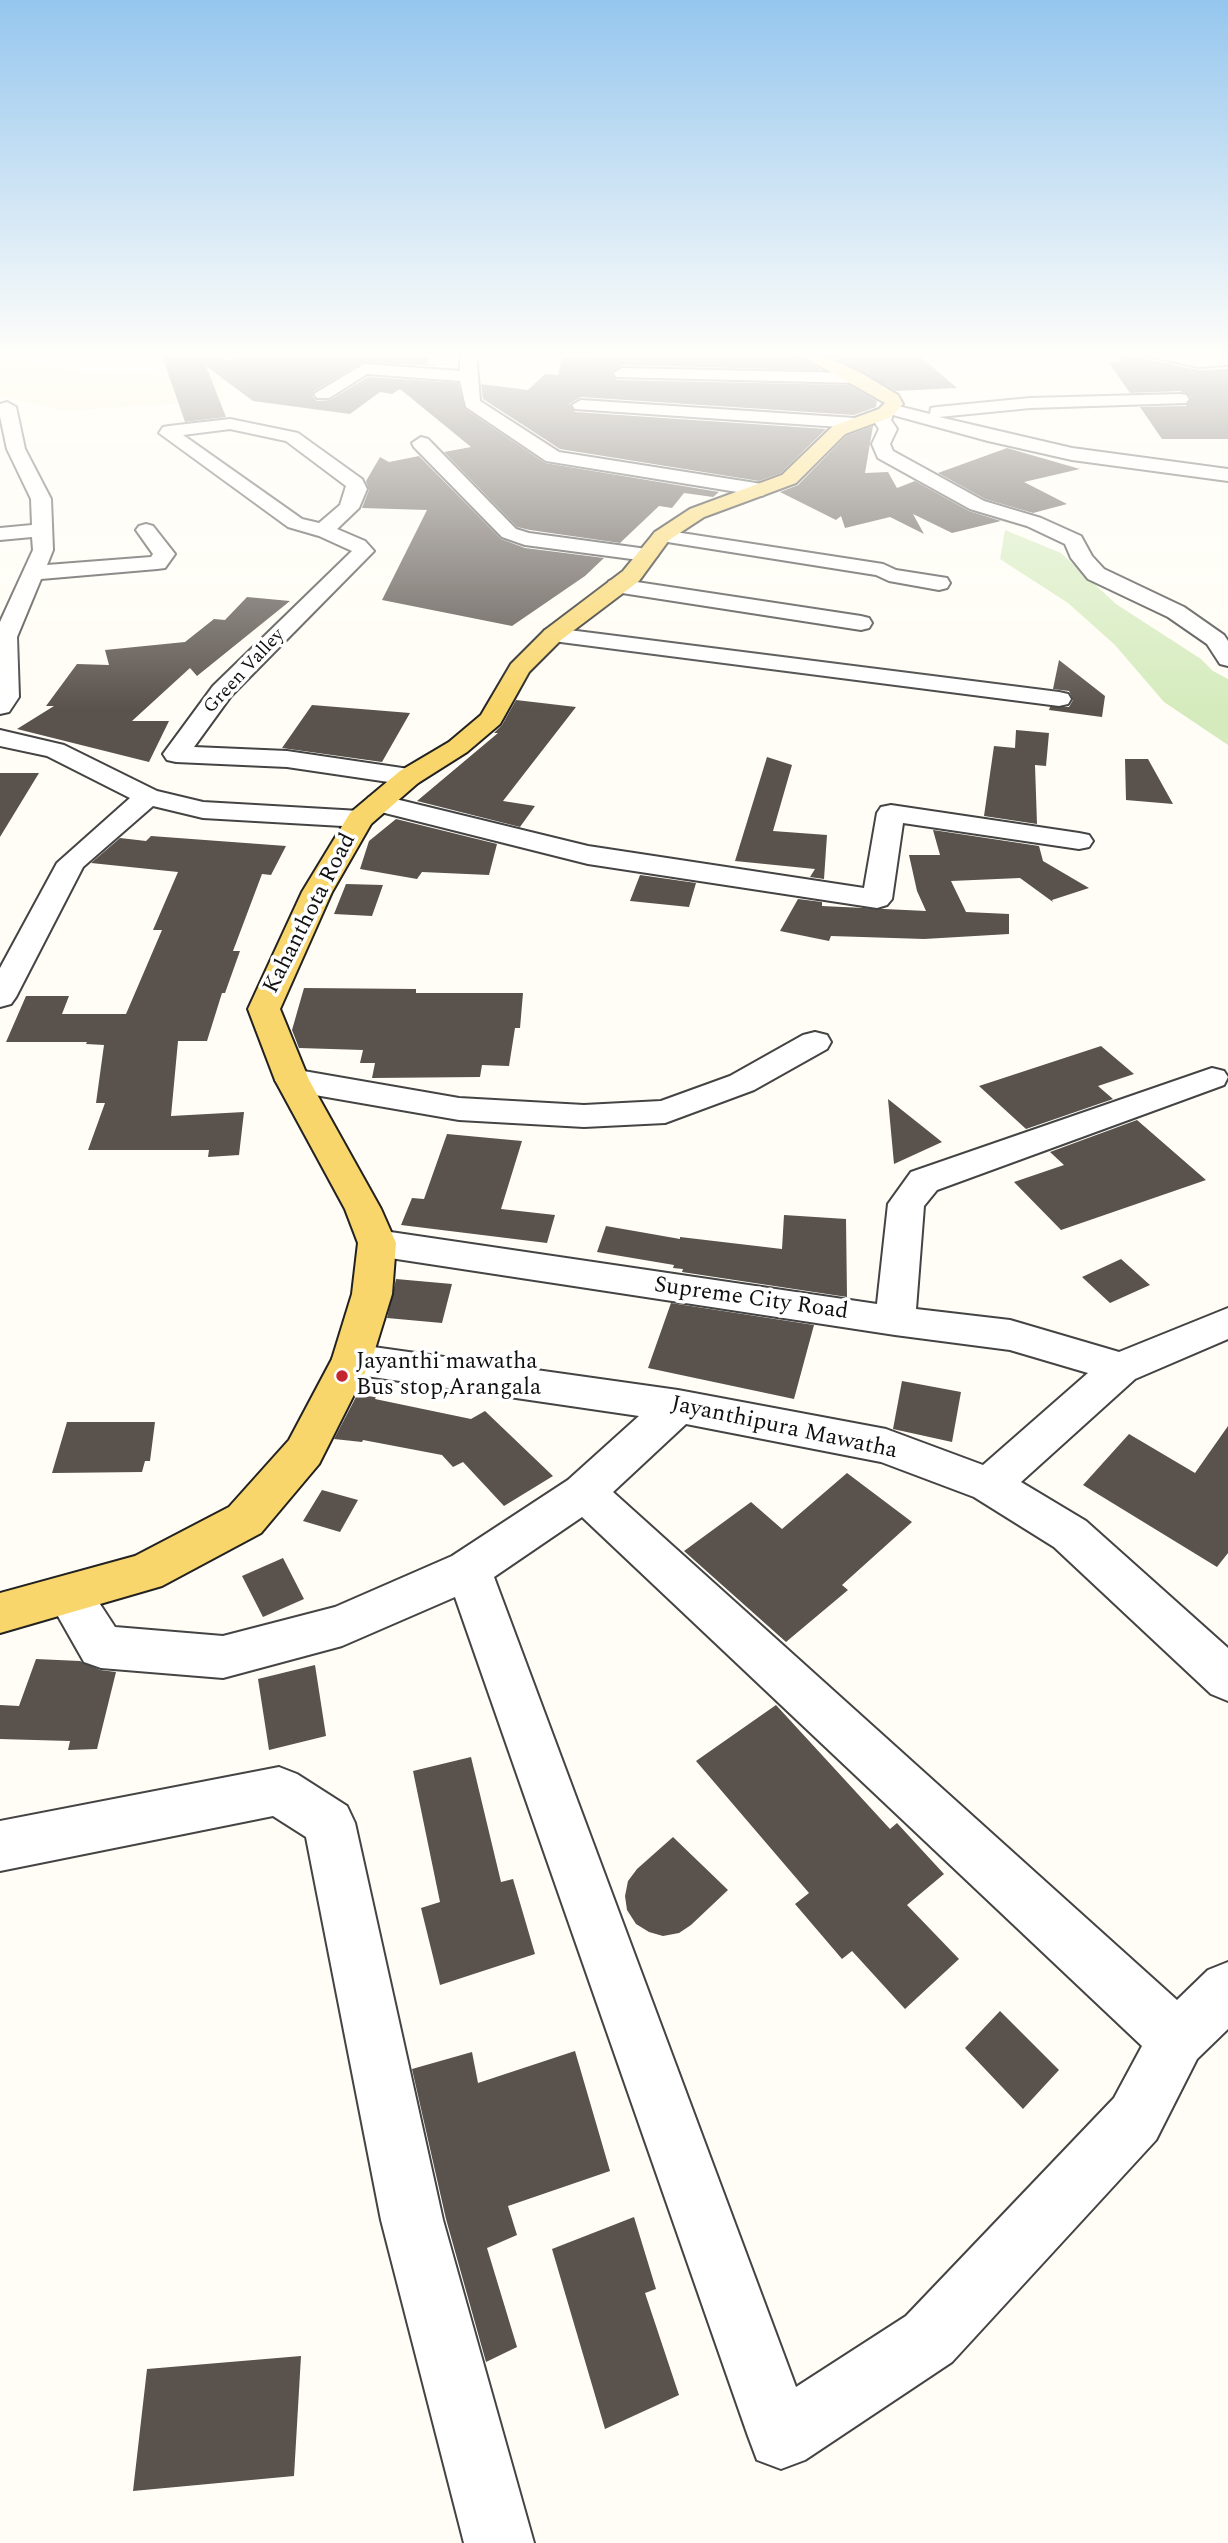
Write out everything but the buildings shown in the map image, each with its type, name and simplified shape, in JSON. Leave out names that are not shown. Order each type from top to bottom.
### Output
[{"type":"main road","name":"Kahanthota Road","points":[[0,1613],[146,1572],[245,1520],[304,1452],[352,1359],[372,1294],[377,1243],[363,1209],[292,1080],[264,1009],[317,892],[370,811],[409,777],[457,747],[491,719],[519,669],[552,635],[631,576],[662,536],[697,513],[789,479],[796,472]]},
{"type":"street","points":[[0,707],[6,696],[5,637],[43,550],[41,499],[27,472]]},
{"type":"street","name":"Green Valley","points":[[221,472],[283,516],[307,528],[323,530],[358,545],[363,551],[222,691],[176,754],[287,759],[409,777]]},
{"type":"street","name":"Green Valley","points":[[323,530],[349,508],[357,489],[355,483],[339,472]]},
{"type":"street","points":[[449,472],[509,533],[525,539],[647,555]]},
{"type":"street","points":[[636,472],[762,490]]},
{"type":"street","points":[[917,472],[976,505],[1034,522],[1073,540],[1082,558],[1096,574],[1176,612],[1216,640],[1228,659]]},
{"type":"street","points":[[1203,472],[1228,475]]},
{"type":"street","points":[[0,534],[41,530]]},
{"type":"street","points":[[0,588],[29,579],[157,563],[163,554],[146,530]]},
{"type":"street","points":[[662,536],[883,570],[889,575],[939,583]]},
{"type":"street","points":[[816,560],[830,542]]},
{"type":"street","points":[[617,586],[862,623]]},
{"type":"street","points":[[552,635],[1059,699]]},
{"type":"street","points":[[0,738],[55,750],[148,797],[203,810],[370,811],[588,855],[877,900],[891,813],[1079,841]]},
{"type":"street","points":[[0,997],[71,863],[148,797]]},
{"type":"street","points":[[292,1080],[459,1109],[584,1116],[665,1112],[742,1083],[815,1042]]},
{"type":"street","points":[[895,1321],[906,1204],[924,1181],[1212,1078]]},
{"type":"street","name":"Supreme City Road","points":[[377,1243],[895,1321],[1010,1335],[1121,1368]]},
{"type":"street","points":[[989,1485],[1121,1368],[1219,1335]]},
{"type":"street","name":"Jayanthipura Mawatha","points":[[352,1359],[678,1406],[886,1446],[989,1485],[1070,1534],[1228,1679]]},
{"type":"street","points":[[69,1595],[102,1647],[223,1657],[342,1626],[468,1570],[584,1492],[678,1406]]},
{"type":"street","points":[[584,1492],[1177,2039]]},
{"type":"street","points":[[468,1570],[781,2436],[929,2339],[1135,2119],[1177,2039],[1228,1990]]},
{"type":"street","points":[[0,1846],[279,1791],[329,1823],[411,2220],[499,2543]]},
{"type":"green space","points":[[1005,530],[1061,553],[1116,604],[1228,679],[1228,745],[1164,702],[1115,645],[1068,603],[1000,559]]},
{"type":"place","name":"Jayanthi mawatha Bus stop,Arangala","points":[[342,1376]]}]
